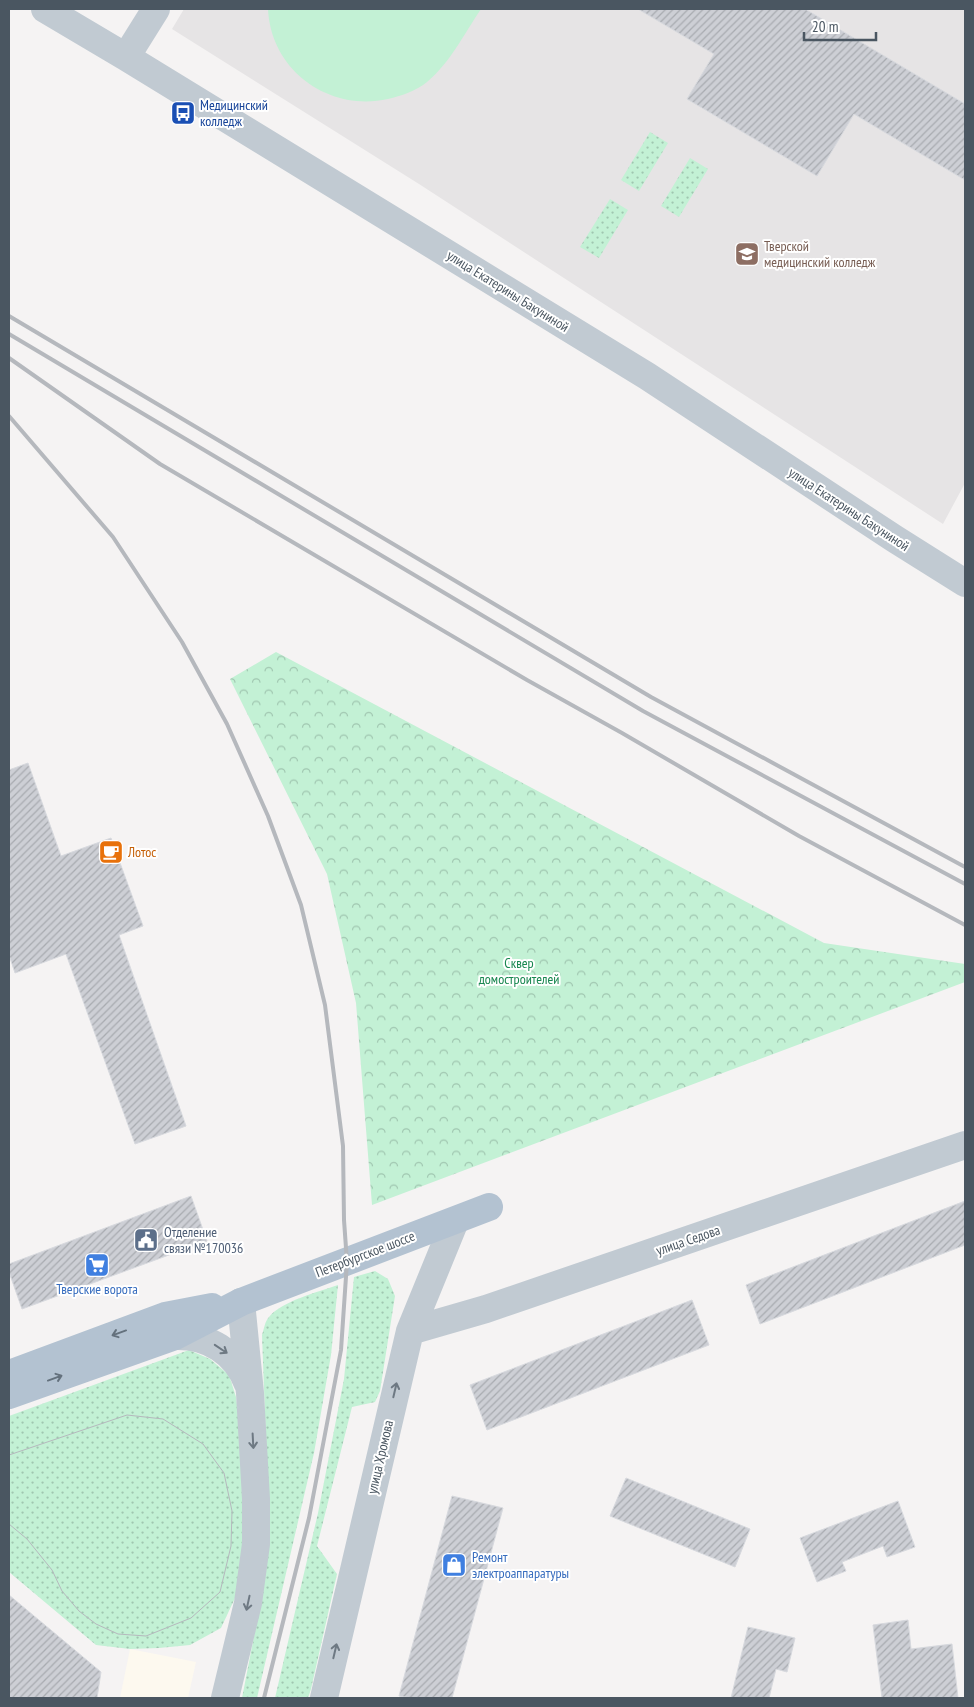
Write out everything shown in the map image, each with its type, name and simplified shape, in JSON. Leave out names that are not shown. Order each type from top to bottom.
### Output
[{"type":"main road","name":"Петербургское шоссе","points":[[9,1395],[175,1336],[241,1302],[489,1207]]},
{"type":"main road","name":"Петербургское шоссе","points":[[9,1374],[165,1316],[241,1302]]},
{"type":"street","name":"улица Екатерины Бакуниной","points":[[45,9],[647,376],[895,540],[965,583]]},
{"type":"street","points":[[126,57],[156,9]]},
{"type":"street","name":"улица Седова","points":[[410,1331],[486,1309],[965,1145]]},
{"type":"street","name":"улица Хромова","points":[[324,1698],[410,1331],[455,1221]]},
{"type":"street","points":[[225,1698],[248,1603],[256,1544],[256,1499],[250,1392],[241,1302]]},
{"type":"street","points":[[175,1336],[196,1337],[224,1350],[241,1369],[250,1392]]},
{"type":"shaded area","name":"Тверской медицинский колледж","points":[[184,9],[965,9],[965,483],[943,524],[419,184],[172,29]]},
{"type":"shaded area","points":[[130,1649],[196,1662],[188,1698],[120,1698]]},
{"type":"green space","points":[[268,9],[481,9],[450,57],[427,82],[413,91],[398,96],[366,101],[345,99],[325,93],[307,82],[292,68],[280,51],[272,31]]},
{"type":"green space","points":[[650,132],[668,143],[639,191],[621,180]]},
{"type":"green space","points":[[690,158],[708,169],[679,217],[661,206]]},
{"type":"green space","points":[[610,199],[628,210],[599,258],[580,247]]},
{"type":"green space","name":"Сквер домостроителей","points":[[276,652],[824,943],[965,964],[965,982],[372,1205],[356,1003],[327,874],[230,679]]},
{"type":"green space","points":[[375,1271],[388,1279],[395,1296],[380,1391],[375,1402],[352,1407],[317,1546],[337,1574],[311,1689],[308,1698],[275,1698],[318,1513],[344,1379],[354,1277]]},
{"type":"green space","points":[[338,1285],[331,1355],[314,1453],[257,1698],[242,1698],[262,1595],[269,1523],[262,1335],[268,1319],[282,1306]]},
{"type":"green space","points":[[189,1350],[210,1359],[229,1375],[236,1397],[241,1435],[243,1556],[235,1598],[221,1628],[190,1645],[130,1649],[96,1645],[9,1572],[9,1416]]},
{"type":"building","points":[[638,9],[805,9],[965,104],[965,180],[854,114],[817,176],[687,99],[714,54]]},
{"type":"building","points":[[28,763],[61,856],[111,838],[143,926],[119,935],[186,1126],[135,1144],[66,954],[15,973],[9,955],[9,770]]},
{"type":"building","points":[[191,1196],[207,1241],[22,1309],[9,1272],[9,1264]]},
{"type":"building","points":[[965,1201],[965,1245],[760,1324],[746,1285]]},
{"type":"building","points":[[692,1300],[709,1345],[487,1430],[470,1385]]},
{"type":"building","points":[[626,1478],[750,1529],[735,1567],[610,1516]]},
{"type":"building","points":[[452,1496],[503,1508],[452,1698],[410,1698],[399,1696]]},
{"type":"building","points":[[898,1501],[915,1547],[887,1557],[883,1546],[842,1562],[846,1571],[817,1582],[800,1538]]},
{"type":"building","points":[[9,1595],[101,1672],[97,1698],[9,1698]]},
{"type":"building","points":[[908,1620],[911,1649],[952,1644],[958,1698],[882,1698],[873,1625]]},
{"type":"building","points":[[748,1627],[795,1638],[787,1672],[776,1669],[769,1698],[731,1698]]},
{"type":"tram line","points":[[9,1455],[127,1415],[163,1419],[203,1444],[224,1473],[232,1511],[231,1546],[220,1592],[191,1618],[146,1636],[118,1634],[96,1624],[79,1611],[62,1591],[52,1570],[27,1539],[9,1524]]},
{"type":"railway","points":[[9,316],[651,697],[965,867]]},
{"type":"railway","points":[[9,334],[643,711],[965,884]]},
{"type":"railway","points":[[9,358],[160,464],[527,680],[799,836],[965,925]]},
{"type":"railway","points":[[9,416],[113,537],[182,642],[227,724],[268,816],[301,905],[325,1005],[343,1146],[344,1220],[347,1262],[341,1350],[309,1518],[264,1698]]},
{"type":"place","name":"Медицинский колледж","points":[[183,113]]},
{"type":"place","name":"Тверской медицинский колледж","points":[[747,254]]},
{"type":"place","name":"Лотос","points":[[111,852]]},
{"type":"place","name":"Отделение связи №170036","points":[[146,1240]]},
{"type":"place","name":"Тверские ворота","points":[[97,1265]]},
{"type":"place","name":"Ремонт электроаппаратуры","points":[[454,1565]]}]
